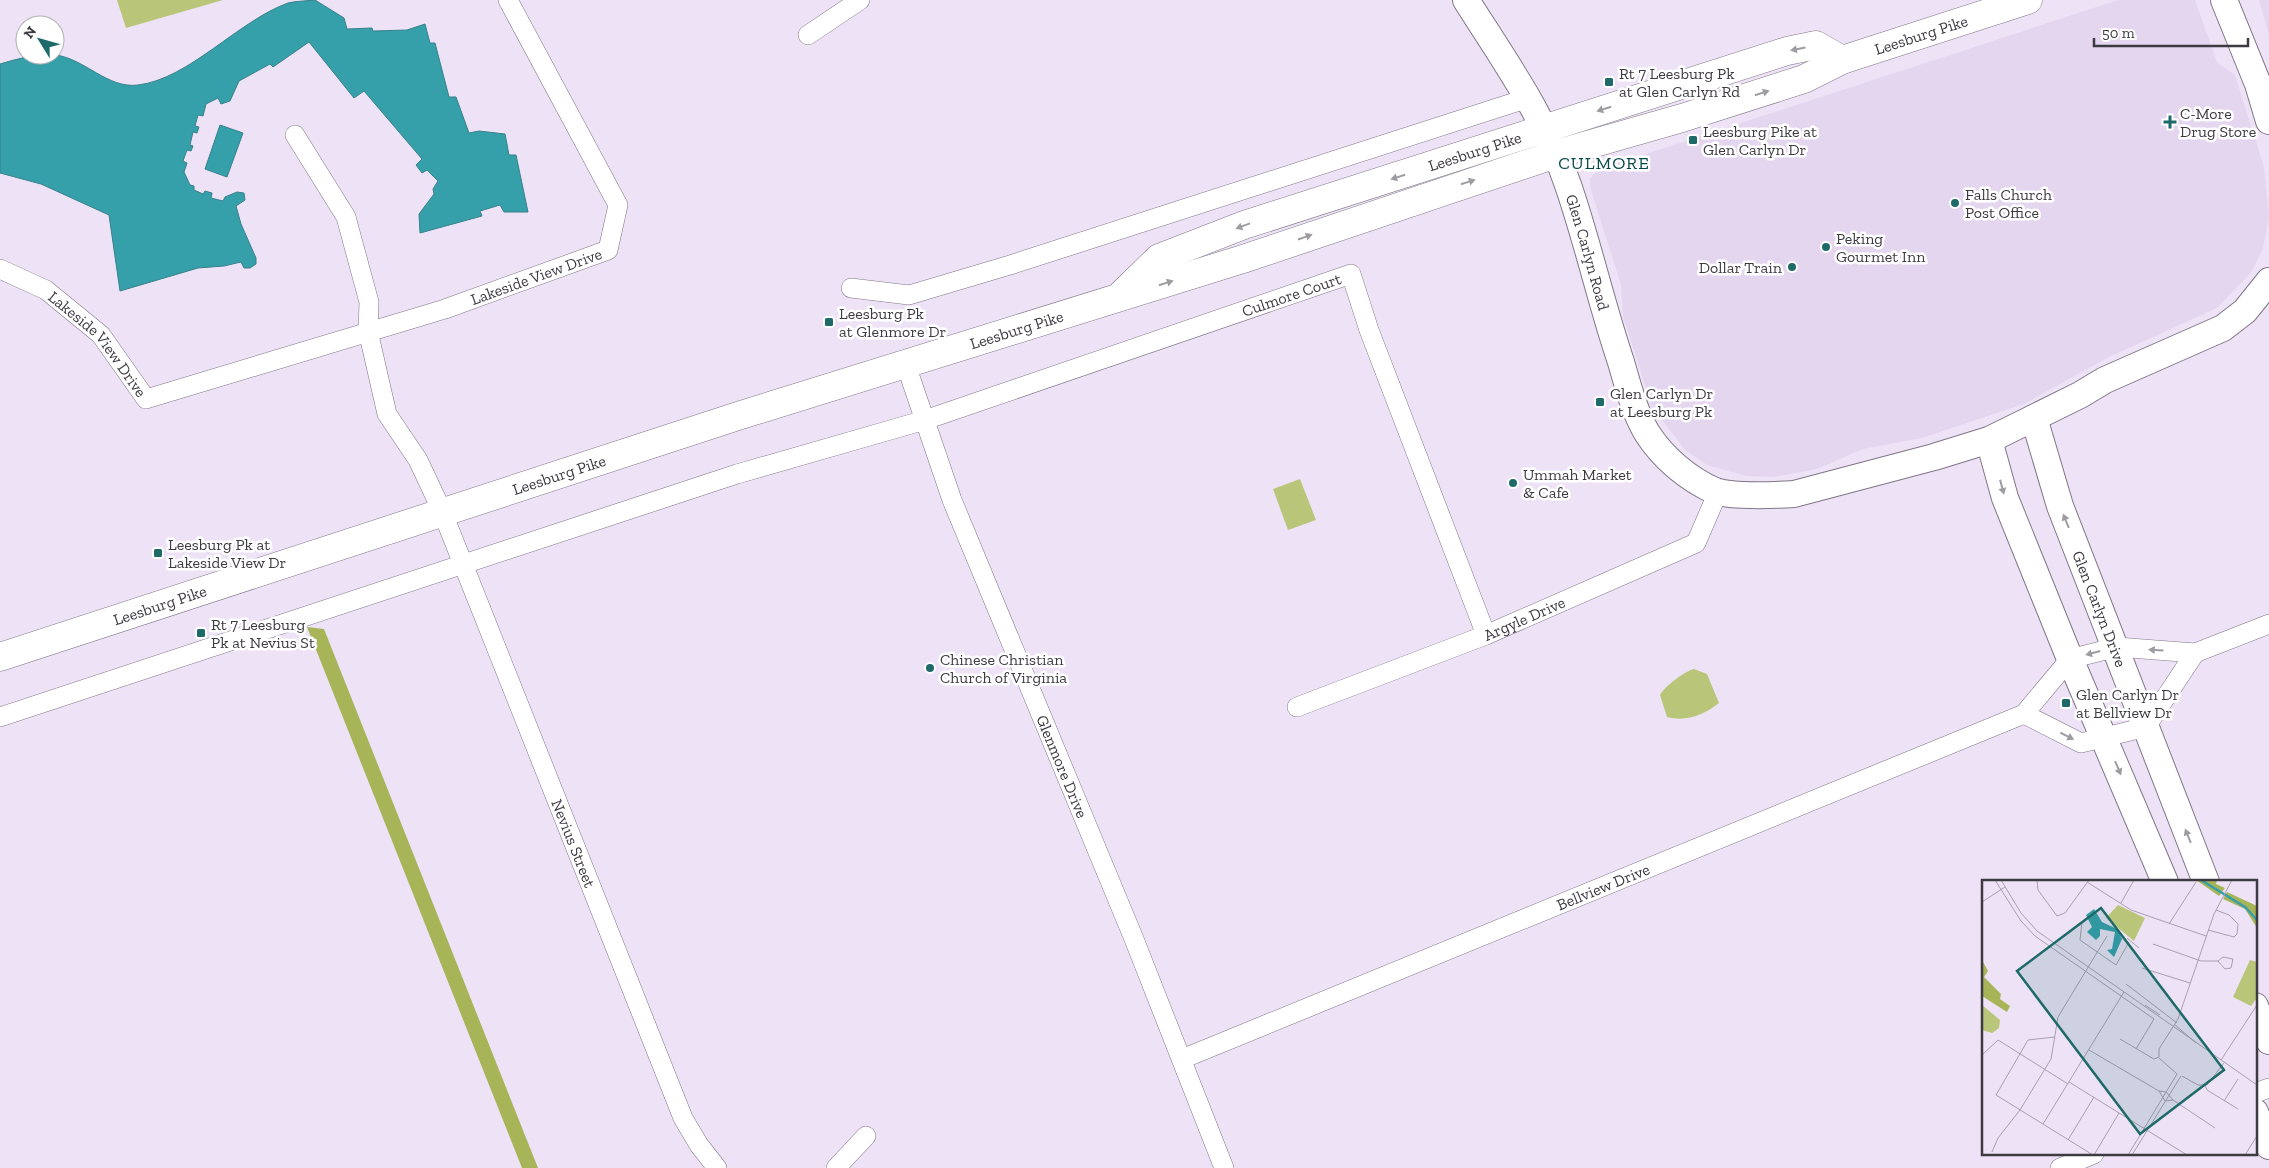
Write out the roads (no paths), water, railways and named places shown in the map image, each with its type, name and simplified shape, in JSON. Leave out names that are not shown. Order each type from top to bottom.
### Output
[{"type":"main road","name":"Leesburg Pike","points":[[0,657],[442,511],[732,418],[1119,296],[1243,259],[1556,154],[1682,118],[1804,79],[1842,60],[2028,0]]},
{"type":"main road","name":"Leesburg Pike","points":[[1119,296],[1159,258],[1244,225],[1434,166],[1543,128],[1787,51],[1816,45],[1842,60]]},
{"type":"street","name":"Lakeside View Drive","points":[[0,269],[46,290],[100,335],[146,399],[445,309],[608,250],[618,205],[508,0]]},
{"type":"street","points":[[808,35],[860,0]]},
{"type":"street","name":"Glen Carlyn Road","points":[[1466,0],[1506,58],[1556,154],[1568,186],[1600,300],[1635,408],[1648,433],[1664,455],[1686,474],[1718,492]]},
{"type":"street","points":[[2224,0],[2258,84],[2269,121]]},
{"type":"street","points":[[851,288],[909,295],[1057,250],[1528,98]]},
{"type":"street","points":[[295,135],[346,217],[369,302],[368,331],[387,414],[418,460],[442,511]]},
{"type":"street","name":"Culmore Court","points":[[925,420],[1351,274],[1368,330],[1486,635]]},
{"type":"street","points":[[1718,492],[1771,495],[1794,494],[1934,457],[1989,440],[2105,380],[2223,328],[2245,311],[2269,281]]},
{"type":"street","name":"Glenmore Drive","points":[[906,364],[952,500],[1182,1059],[1224,1168]]},
{"type":"street","name":"Glen Carlyn Drive","points":[[2034,418],[2060,506],[2117,647],[2205,880]]},
{"type":"street","points":[[0,717],[737,474],[925,420]]},
{"type":"street","points":[[1989,440],[2005,498],[2070,659],[2164,880]]},
{"type":"street","name":"Argyle Drive","points":[[1297,707],[1486,635],[1696,543],[1718,492]]},
{"type":"street","name":"Nevius Street","points":[[442,511],[683,1118],[699,1145],[717,1168]]},
{"type":"street","points":[[2070,659],[2117,647],[2195,653],[2269,624]]},
{"type":"street","points":[[2024,714],[2081,743],[2105,739],[2146,727],[2195,653]]},
{"type":"street","name":"Bellview Drive","points":[[1182,1059],[2024,714],[2070,659]]},
{"type":"street","points":[[2256,1008],[2269,1041]]},
{"type":"street","points":[[2256,1093],[2269,1088]]},
{"type":"street","points":[[2256,1114],[2269,1146]]},
{"type":"street","points":[[836,1168],[866,1136]]},
{"type":"street","points":[[2060,1168],[2089,1156]]},
{"type":"water","points":[[315,0],[344,18],[347,29],[372,28],[373,31],[407,30],[425,24],[430,43],[435,43],[449,97],[456,97],[469,133],[479,131],[505,134],[509,155],[516,155],[528,212],[504,212],[500,205],[480,211],[482,216],[420,233],[419,214],[434,194],[433,189],[438,181],[427,170],[422,173],[416,165],[422,159],[364,91],[354,98],[309,42],[273,67],[270,64],[239,81],[230,101],[221,104],[218,98],[206,104],[203,116],[198,115],[195,126],[199,127],[197,133],[193,132],[190,145],[193,146],[191,151],[187,150],[183,161],[187,163],[184,172],[190,185],[194,186],[194,190],[203,194],[205,191],[212,193],[211,198],[223,201],[225,197],[237,192],[244,193],[245,200],[236,206],[241,224],[256,258],[256,264],[250,268],[244,268],[241,262],[224,266],[198,268],[120,291],[109,215],[41,184],[0,173],[0,64],[15,60],[15,65],[65,65],[65,57],[117,83],[138,85],[176,72],[269,11],[298,1]]},
{"type":"water","points":[[220,125],[243,133],[227,177],[205,169]]},
{"type":"place","name":"Rt 7 Leesburg Pk at Glen Carlyn Rd","points":[[1609,82]]},
{"type":"place","name":"C-More Drug Store","points":[[2170,122]]},
{"type":"place","name":"Leesburg Pike at Glen Carlyn Dr","points":[[1693,140]]},
{"type":"place","name":"Falls Church Post Office","points":[[1955,203]]},
{"type":"place","name":"Peking Gourmet Inn","points":[[1826,247]]},
{"type":"place","name":"Dollar Train","points":[[1792,267]]},
{"type":"place","name":"Leesburg Pk at Glenmore Dr","points":[[829,322]]},
{"type":"place","name":"Glen Carlyn Dr at Leesburg Pk","points":[[1600,402]]},
{"type":"place","name":"Ummah Market & Cafe","points":[[1513,483]]},
{"type":"place","name":"Leesburg Pk at Lakeside View Dr","points":[[158,553]]},
{"type":"place","name":"Rt 7 Leesburg Pk at Nevius St","points":[[201,633]]},
{"type":"place","name":"Chinese Christian Church of Virginia","points":[[930,668]]},
{"type":"place","name":"Glen Carlyn Dr at Bellview Dr","points":[[2066,703]]},
{"type":"district","name":"CULMORE","points":[[1604,163]]}]
